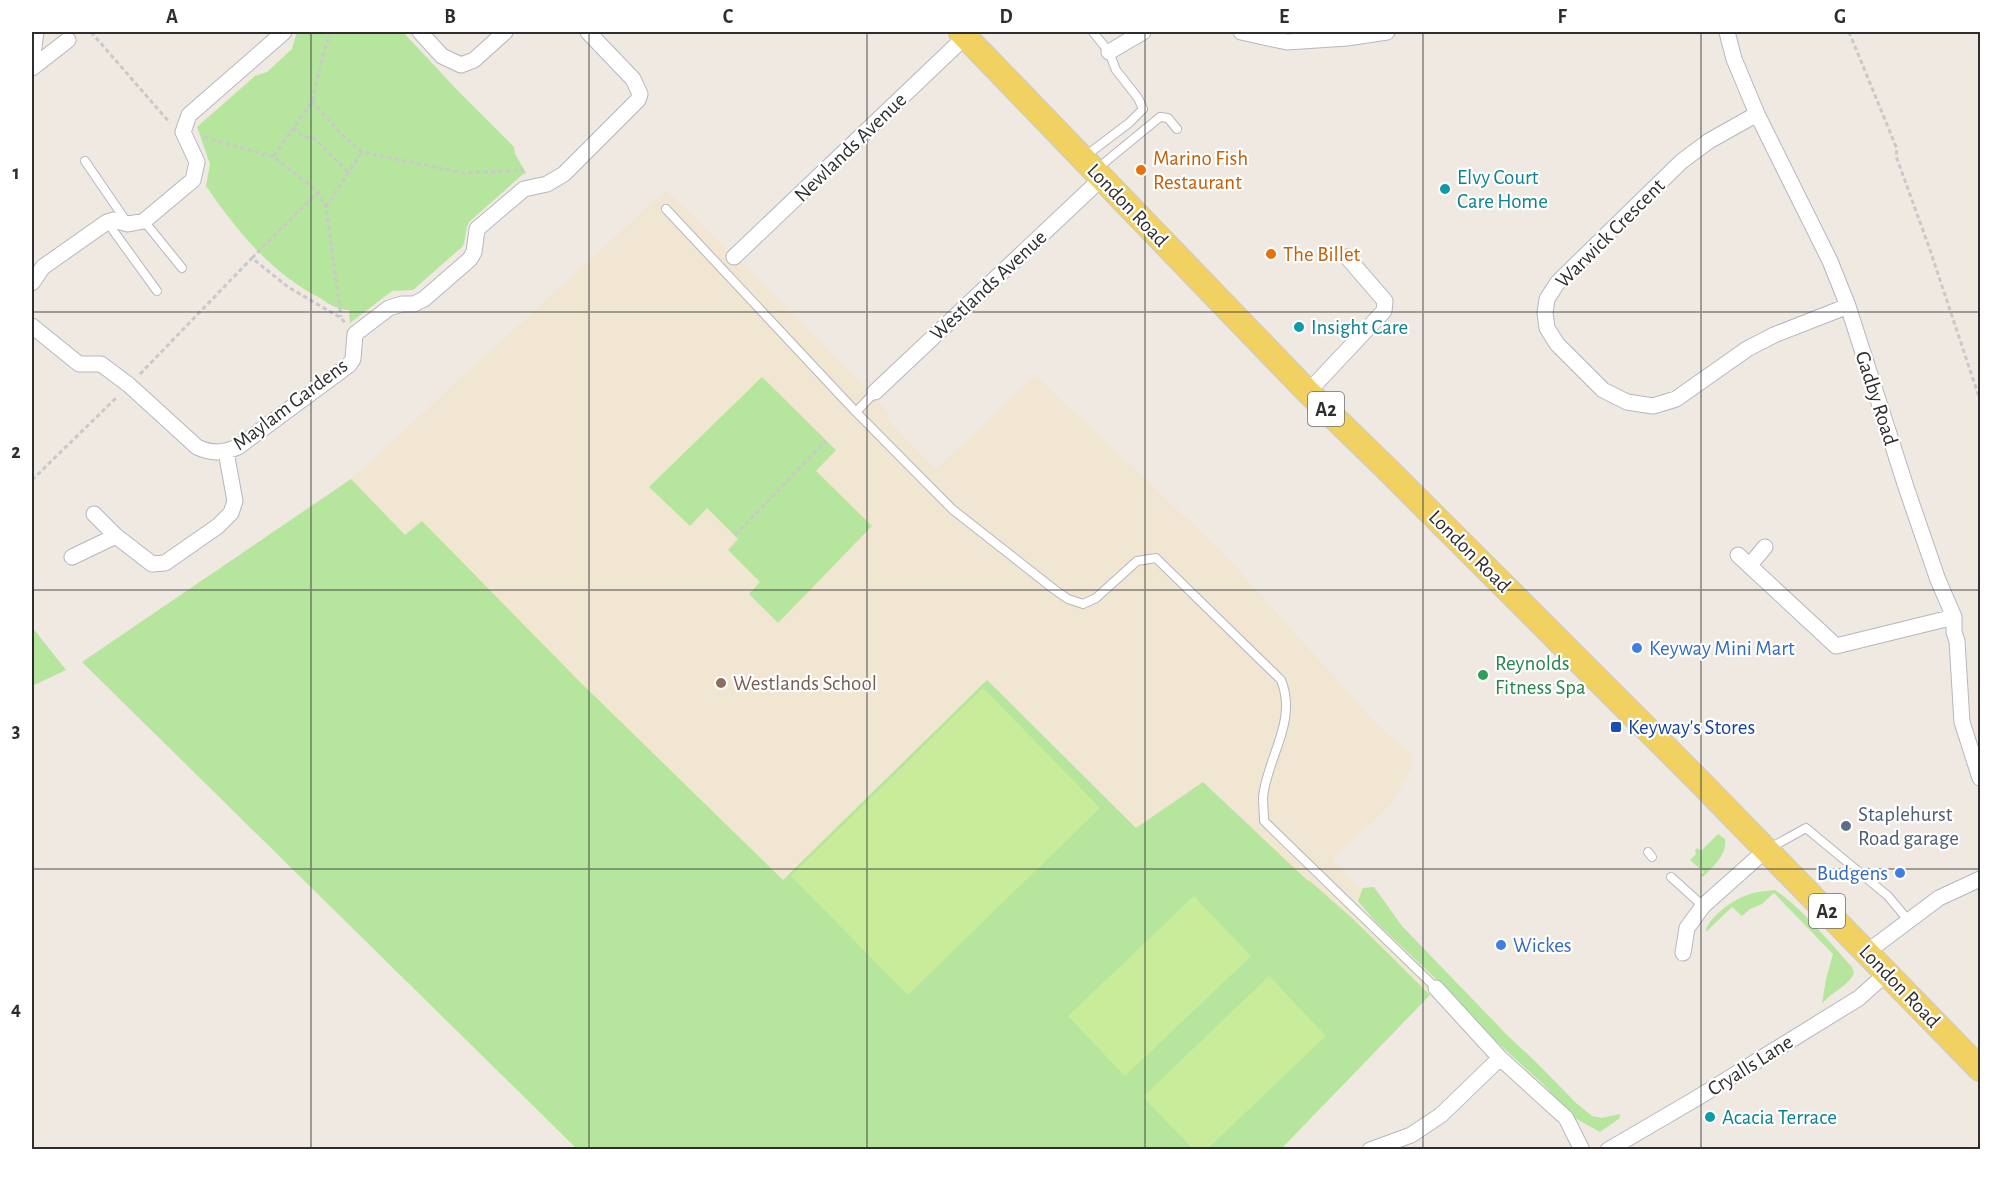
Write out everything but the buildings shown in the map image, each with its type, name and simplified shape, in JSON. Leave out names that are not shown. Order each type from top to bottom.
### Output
[{"type":"main road","name":"London Road","points":[[963,34],[1308,392],[1767,849],[1980,1069]]},
{"type":"street","points":[[32,62],[36,32]]},
{"type":"street","points":[[32,283],[43,267],[106,222],[112,220],[128,225],[144,221],[193,180],[197,162],[183,132],[189,115],[284,32]]},
{"type":"street","points":[[420,32],[442,56],[461,65],[474,60],[505,32]]},
{"type":"street","name":"Maylam Gardens","points":[[32,327],[79,364],[101,364],[129,385],[197,447],[209,453],[226,452],[238,447],[349,365],[353,359],[355,334],[389,308],[402,304],[414,304],[432,292],[470,259],[474,252],[477,229],[524,189],[547,183],[564,174],[638,100],[640,94],[633,79],[588,32]]},
{"type":"street","points":[[1109,52],[1143,32]]},
{"type":"street","points":[[1241,32],[1287,42],[1387,32]]},
{"type":"street","name":"Gadby Road","points":[[1727,32],[1734,59],[1757,114],[1830,261],[1848,306],[1907,490],[1938,580],[1954,617],[1962,722],[1980,778]]},
{"type":"street","name":"Newlands Avenue","points":[[734,257],[963,34]]},
{"type":"street","points":[[32,68],[68,40]]},
{"type":"street","name":"Warwick Crescent","points":[[1757,114],[1709,141],[1682,161],[1558,282],[1547,299],[1546,328],[1557,344],[1603,390],[1627,402],[1653,406],[1676,399],[1747,349],[1848,306]]},
{"type":"street","name":"Westlands Avenue","points":[[875,392],[1093,169]]},
{"type":"street","points":[[1308,392],[1384,311],[1385,301],[1347,257]]},
{"type":"street","points":[[94,513],[116,536],[152,564],[165,562],[218,526],[231,513],[235,501],[226,452]]},
{"type":"street","points":[[72,557],[116,536]]},
{"type":"street","points":[[1766,547],[1744,560],[1836,646],[1954,617]]},
{"type":"street","points":[[1683,953],[1687,928],[1703,906],[1767,849]]},
{"type":"street","points":[[1867,952],[1939,898],[1980,879]]},
{"type":"street","name":"Cryalls Lane","points":[[1608,1149],[1697,1098],[1859,998],[1888,972]]},
{"type":"street","points":[[1436,988],[1500,1058],[1566,1118],[1582,1149]]},
{"type":"street","points":[[1370,1149],[1412,1135],[1434,1121],[1500,1058]]},
{"type":"lane","points":[[1092,32],[1109,52],[1116,70],[1138,98],[1143,109],[1093,169]]},
{"type":"lane","points":[[1093,169],[1160,117],[1168,118],[1177,129]]},
{"type":"lane","points":[[85,161],[128,225]]},
{"type":"lane","points":[[666,209],[856,412],[952,509],[1068,599],[1083,604],[1096,598],[1137,561],[1156,558],[1281,681],[1287,704],[1285,722],[1263,796],[1264,820],[1436,988]]},
{"type":"lane","points":[[144,221],[182,268]]},
{"type":"lane","points":[[106,222],[157,291]]},
{"type":"lane","points":[[856,412],[875,392]]},
{"type":"lane","points":[[1767,849],[1806,828],[1888,896],[1908,920]]},
{"type":"lane","points":[[1671,877],[1703,906]]},
{"type":"path","points":[[274,157],[312,101],[331,32]]},
{"type":"path","points":[[1849,32],[1897,149],[1896,156],[1929,246],[1980,400]]},
{"type":"path","points":[[312,101],[341,134],[362,152],[463,173],[528,170]]},
{"type":"path","points":[[294,127],[304,137],[314,138],[349,173]]},
{"type":"path","points":[[326,207],[362,152]]},
{"type":"path","points":[[32,480],[129,385],[318,192],[326,207],[341,318]]},
{"type":"path","points":[[252,258],[288,287],[341,318],[355,334]]},
{"type":"path","points":[[735,535],[826,441]]},
{"type":"shaded area","name":"Westlands School","points":[[666,190],[863,385],[875,392],[876,400],[888,412],[888,420],[936,470],[1035,375],[1223,553],[1380,728],[1412,755],[1413,765],[1393,801],[1332,860],[1447,977],[1281,1149],[577,1149],[82,662],[351,479]]},
{"type":"green space","points":[[300,32],[403,32],[514,147],[515,154],[526,173],[469,222],[463,246],[413,290],[392,291],[350,323],[349,310],[337,308],[302,288],[256,249],[206,186],[210,164],[197,127],[255,76],[267,72],[292,49],[296,35]]},
{"type":"green space","points":[[762,377],[836,450],[816,471],[872,526],[778,623],[749,594],[760,582],[728,550],[738,539],[707,508],[690,526],[649,487]]},
{"type":"green space","points":[[351,479],[405,535],[422,521],[578,680],[783,880],[987,680],[1136,828],[1203,782],[1307,880],[1353,919],[1430,995],[1281,1149],[577,1149],[82,662]]},
{"type":"green space","points":[[32,627],[66,670],[32,686]]},
{"type":"green space","points":[[983,688],[1100,808],[908,995],[791,876]]},
{"type":"green space","points":[[1718,834],[1725,839],[1724,851],[1703,877],[1701,875],[1704,872],[1690,860],[1696,854],[1697,848],[1701,851]]},
{"type":"green space","points":[[1374,887],[1402,926],[1576,1103],[1592,1116],[1601,1118],[1620,1114],[1620,1118],[1600,1132],[1573,1117],[1545,1086],[1499,1044],[1376,922],[1358,901],[1363,888]]},
{"type":"green space","points":[[1775,890],[1805,915],[1852,967],[1854,973],[1851,978],[1822,1004],[1833,954],[1774,893],[1762,904],[1750,909],[1742,916],[1732,907],[1706,932],[1711,921],[1735,901],[1750,894]]},
{"type":"green space","points":[[1194,896],[1251,956],[1125,1076],[1068,1016]]},
{"type":"green space","points":[[1269,976],[1326,1036],[1207,1149],[1193,1149],[1143,1097]]},
{"type":"place","name":"Marino Fish Restaurant","points":[[1141,170]]},
{"type":"place","name":"Elvy Court Care Home","points":[[1445,189]]},
{"type":"place","name":"The Billet","points":[[1271,254]]},
{"type":"place","name":"Insight Care","points":[[1299,327]]},
{"type":"place","name":"Keyway Mini Mart","points":[[1637,648]]},
{"type":"place","name":"Reynolds Fitness Spa","points":[[1483,675]]},
{"type":"place","name":"Westlands School","points":[[721,683]]},
{"type":"place","name":"Keyway's Stores","points":[[1616,727]]},
{"type":"place","name":"Staplehurst Road garage","points":[[1846,826]]},
{"type":"place","name":"Budgens","points":[[1900,873]]},
{"type":"place","name":"Wickes","points":[[1501,945]]},
{"type":"place","name":"Acacia Terrace","points":[[1710,1117]]}]
